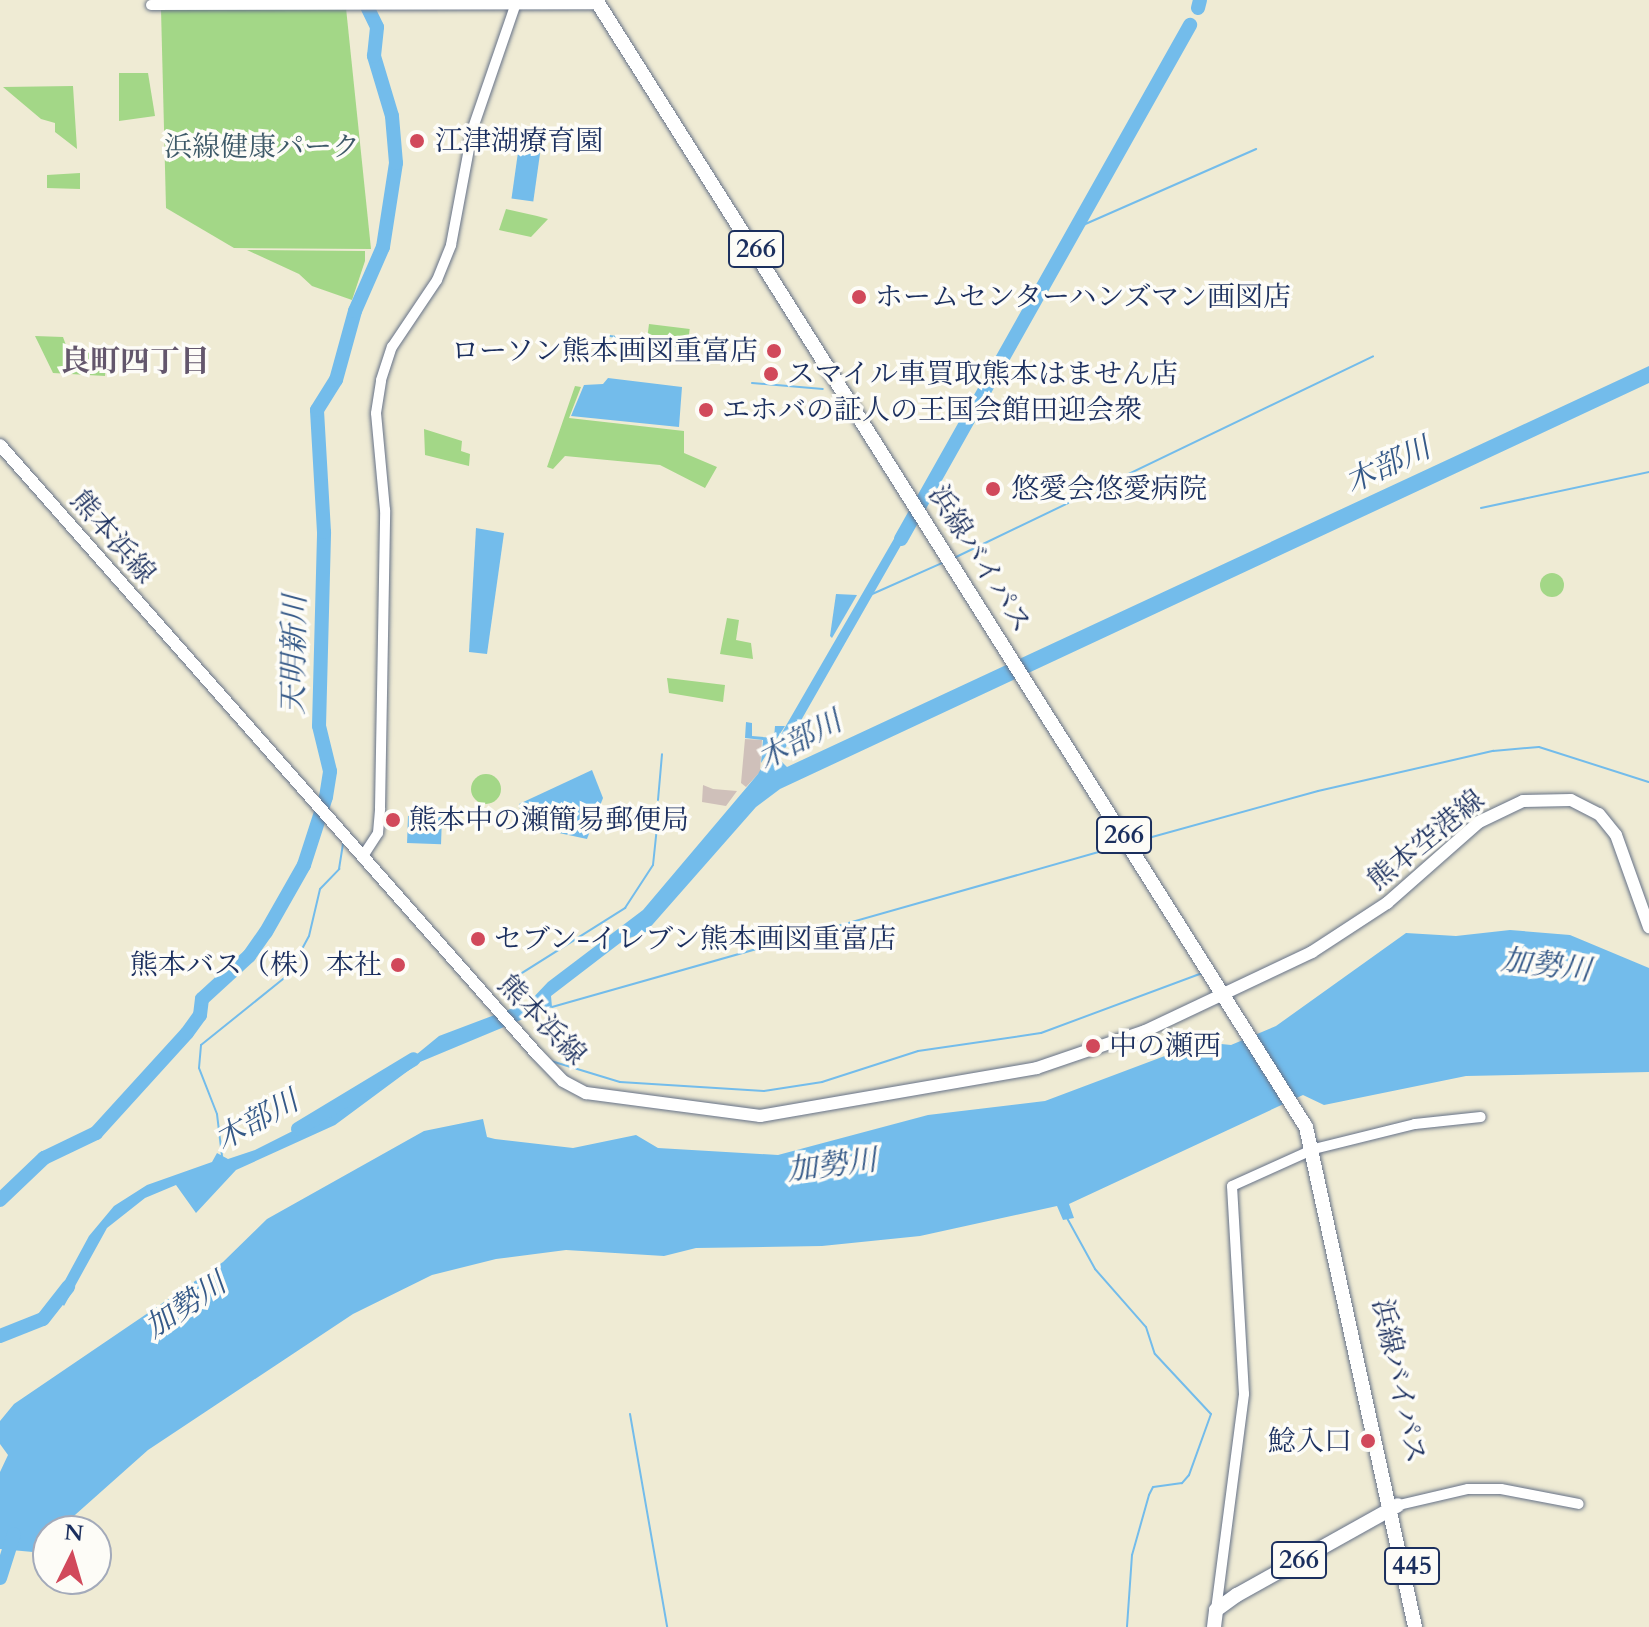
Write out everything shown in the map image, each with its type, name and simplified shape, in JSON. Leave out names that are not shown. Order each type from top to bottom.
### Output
[{"type":"highway","name":"浜線バイパス","points":[[598,2],[1286,1090],[1318,1156],[1395,1507],[1425,1627]]},
{"type":"highway","name":"浜線バイパス","points":[[1395,1507],[1415,1627]]},
{"type":"highway","name":"266","points":[[1216,1610],[1395,1507]]},
{"type":"highway","points":[[1214,1627],[1216,1610]]},
{"type":"main road","name":"熊本浜線","points":[[0,445],[365,853],[490,1001],[563,1081],[586,1093],[760,1116],[1037,1068],[1145,1031],[1226,996]]},
{"type":"main road","name":"熊本空港線","points":[[1226,996],[1368,918],[1479,822],[1523,801],[1571,800],[1599,814],[1616,835],[1649,927]]},
{"type":"street","points":[[151,5],[377,2],[515,6],[598,2]]},
{"type":"street","points":[[365,853],[378,833],[380,808],[385,510],[376,413],[381,380],[392,347],[437,280],[451,245],[473,128],[515,6]]},
{"type":"street","points":[[1216,1610],[1244,1394],[1231,1191],[1241,1180],[1415,1124],[1481,1117]]},
{"type":"street","points":[[1395,1507],[1468,1489],[1501,1489],[1579,1504]]},
{"type":"shaded area","points":[[745,739],[762,740],[760,772],[746,787],[741,783]]},
{"type":"shaded area","points":[[703,785],[737,791],[726,806],[702,802]]},
{"type":"green space","name":"浜線健康パーク","points":[[346,8],[371,249],[234,248],[166,208],[161,9]]},
{"type":"green space","points":[[119,73],[148,73],[155,116],[119,121]]},
{"type":"green space","points":[[73,86],[77,149],[55,132],[55,123],[41,119],[3,87]]},
{"type":"green space","points":[[80,173],[80,189],[47,188],[47,175]]},
{"type":"green space","points":[[506,209],[548,219],[531,237],[499,230]]},
{"type":"green space","points":[[247,250],[365,251],[365,261],[352,300],[312,286],[299,274]]},
{"type":"green space","points":[[649,324],[690,329],[688,344],[647,339]]},
{"type":"green space","points":[[35,336],[63,337],[67,348],[108,352],[105,376],[53,373]]},
{"type":"green space","points":[[575,386],[581,387],[569,418],[684,431],[684,453],[717,467],[705,488],[660,465],[565,456],[553,469],[547,467]]},
{"type":"green space","points":[[424,429],[462,441],[461,451],[470,454],[469,466],[425,455]]},
{"type":"green space","points":[[1552,573],[1563,580],[1564,585],[1557,596],[1552,597],[1541,590],[1540,585],[1547,574]]},
{"type":"green space","points":[[727,618],[739,620],[736,640],[751,643],[753,659],[720,654]]},
{"type":"green space","points":[[667,678],[725,685],[723,702],[669,693]]},
{"type":"green space","points":[[486,774],[492,775],[500,783],[500,795],[492,803],[486,804],[480,803],[472,795],[471,789],[472,783],[480,775]]},
{"type":"water","points":[[520,138],[542,141],[533,201],[512,198]]},
{"type":"water","points":[[1649,366],[1649,383],[780,789],[756,807],[646,932],[624,940],[551,996],[552,1007],[420,1062],[335,1125],[236,1170],[196,1213],[176,1185],[145,1198],[107,1228],[64,1306],[56,1297],[89,1236],[114,1206],[147,1185],[212,1162],[217,1153],[228,1159],[255,1150],[372,1091],[439,1036],[529,1002],[548,982],[643,910],[758,774],[906,518],[912,526],[779,759],[787,767]]},
{"type":"water","points":[[608,378],[682,387],[679,427],[571,416],[584,385],[603,384]]},
{"type":"water","points":[[476,528],[504,533],[487,654],[469,652]]},
{"type":"water","points":[[836,594],[857,595],[832,638],[830,636]]},
{"type":"water","points":[[746,722],[752,723],[752,736],[774,738],[775,726],[785,726],[761,763],[763,740],[745,738]]},
{"type":"water","points":[[592,770],[603,798],[587,839],[531,827],[521,815],[519,804]]},
{"type":"water","points":[[408,816],[442,817],[441,844],[407,843]]},
{"type":"water","points":[[1510,930],[1570,935],[1649,968],[1649,1072],[1466,1076],[1324,1105],[1303,1095],[1069,1204],[1074,1218],[1063,1220],[1057,1206],[920,1236],[822,1246],[696,1248],[664,1256],[566,1250],[496,1259],[432,1275],[353,1314],[148,1450],[75,1515],[32,1515],[32,1552],[0,1549],[0,1472],[8,1455],[0,1444],[0,1421],[14,1404],[223,1262],[267,1219],[424,1131],[483,1119],[487,1137],[495,1139],[573,1148],[636,1135],[658,1148],[778,1155],[928,1115],[1045,1101],[1202,1042],[1231,1045],[1276,1026],[1406,933],[1456,936]]},
{"type":"waterway","name":"天明新川","points":[[0,1200],[44,1158],[96,1133],[187,1033],[200,1015],[202,999],[249,956],[266,932],[304,865],[326,797],[330,771],[319,726],[324,532],[317,410],[336,380],[355,311],[383,247],[396,163],[392,116],[374,56],[377,27],[364,0]]},
{"type":"waterway","points":[[1198,8],[1200,0]]},
{"type":"waterway","points":[[901,539],[1190,25]]},
{"type":"waterway","points":[[1074,229],[1256,149]]},
{"type":"waterway","points":[[610,336],[689,348]]},
{"type":"waterway","points":[[954,558],[1373,356]]},
{"type":"waterway","points":[[752,383],[823,389]]},
{"type":"waterway","points":[[1481,508],[1649,472]]},
{"type":"waterway","points":[[870,595],[944,562]]},
{"type":"waterway","points":[[1134,842],[1318,791],[1493,751],[1539,747],[1649,782]]},
{"type":"waterway","points":[[658,800],[662,754]]},
{"type":"waterway","points":[[506,983],[625,908],[653,865],[659,808]]},
{"type":"waterway","points":[[222,1156],[217,1114],[199,1068],[201,1045],[288,975],[309,936],[320,889],[339,869],[343,843]]},
{"type":"waterway","points":[[552,1007],[1120,846]]},
{"type":"waterway","points":[[551,1061],[620,1082],[764,1091],[822,1082],[918,1051],[1041,1033],[1200,974]]},
{"type":"waterway","name":"木部川","points":[[298,1129],[414,1059]]},
{"type":"waterway","points":[[1067,1218],[1095,1269],[1146,1327],[1155,1354],[1211,1414],[1189,1475],[1182,1483],[1153,1487],[1149,1495],[1132,1555],[1127,1627]]},
{"type":"waterway","name":"木部川","points":[[0,1336],[43,1319],[68,1287]]},
{"type":"waterway","points":[[630,1414],[667,1627]]},
{"type":"waterway","name":"加勢川","points":[[0,1578],[14,1534]]},
{"type":"place","name":"江津湖療育園","points":[[417,141]]},
{"type":"place","name":"ホームセンターハンズマン画図店","points":[[859,297]]},
{"type":"place","name":"ローソン熊本画図重富店","points":[[774,351]]},
{"type":"place","name":"スマイル車買取熊本はません店","points":[[771,374]]},
{"type":"place","name":"エホバの証人の王国会館田迎会衆","points":[[706,410]]},
{"type":"place","name":"悠愛会悠愛病院","points":[[993,489]]},
{"type":"place","name":"熊本中の瀬簡易郵便局","points":[[393,820]]},
{"type":"place","name":"セブン-イレブン熊本画図重富店","points":[[478,939]]},
{"type":"place","name":"熊本バス（株）本社","points":[[398,965]]},
{"type":"place","name":"中の瀬西","points":[[1093,1046]]},
{"type":"place","name":"鯰入口","points":[[1368,1441]]},
{"type":"district","name":"良町四丁目","points":[[135,362]]}]
